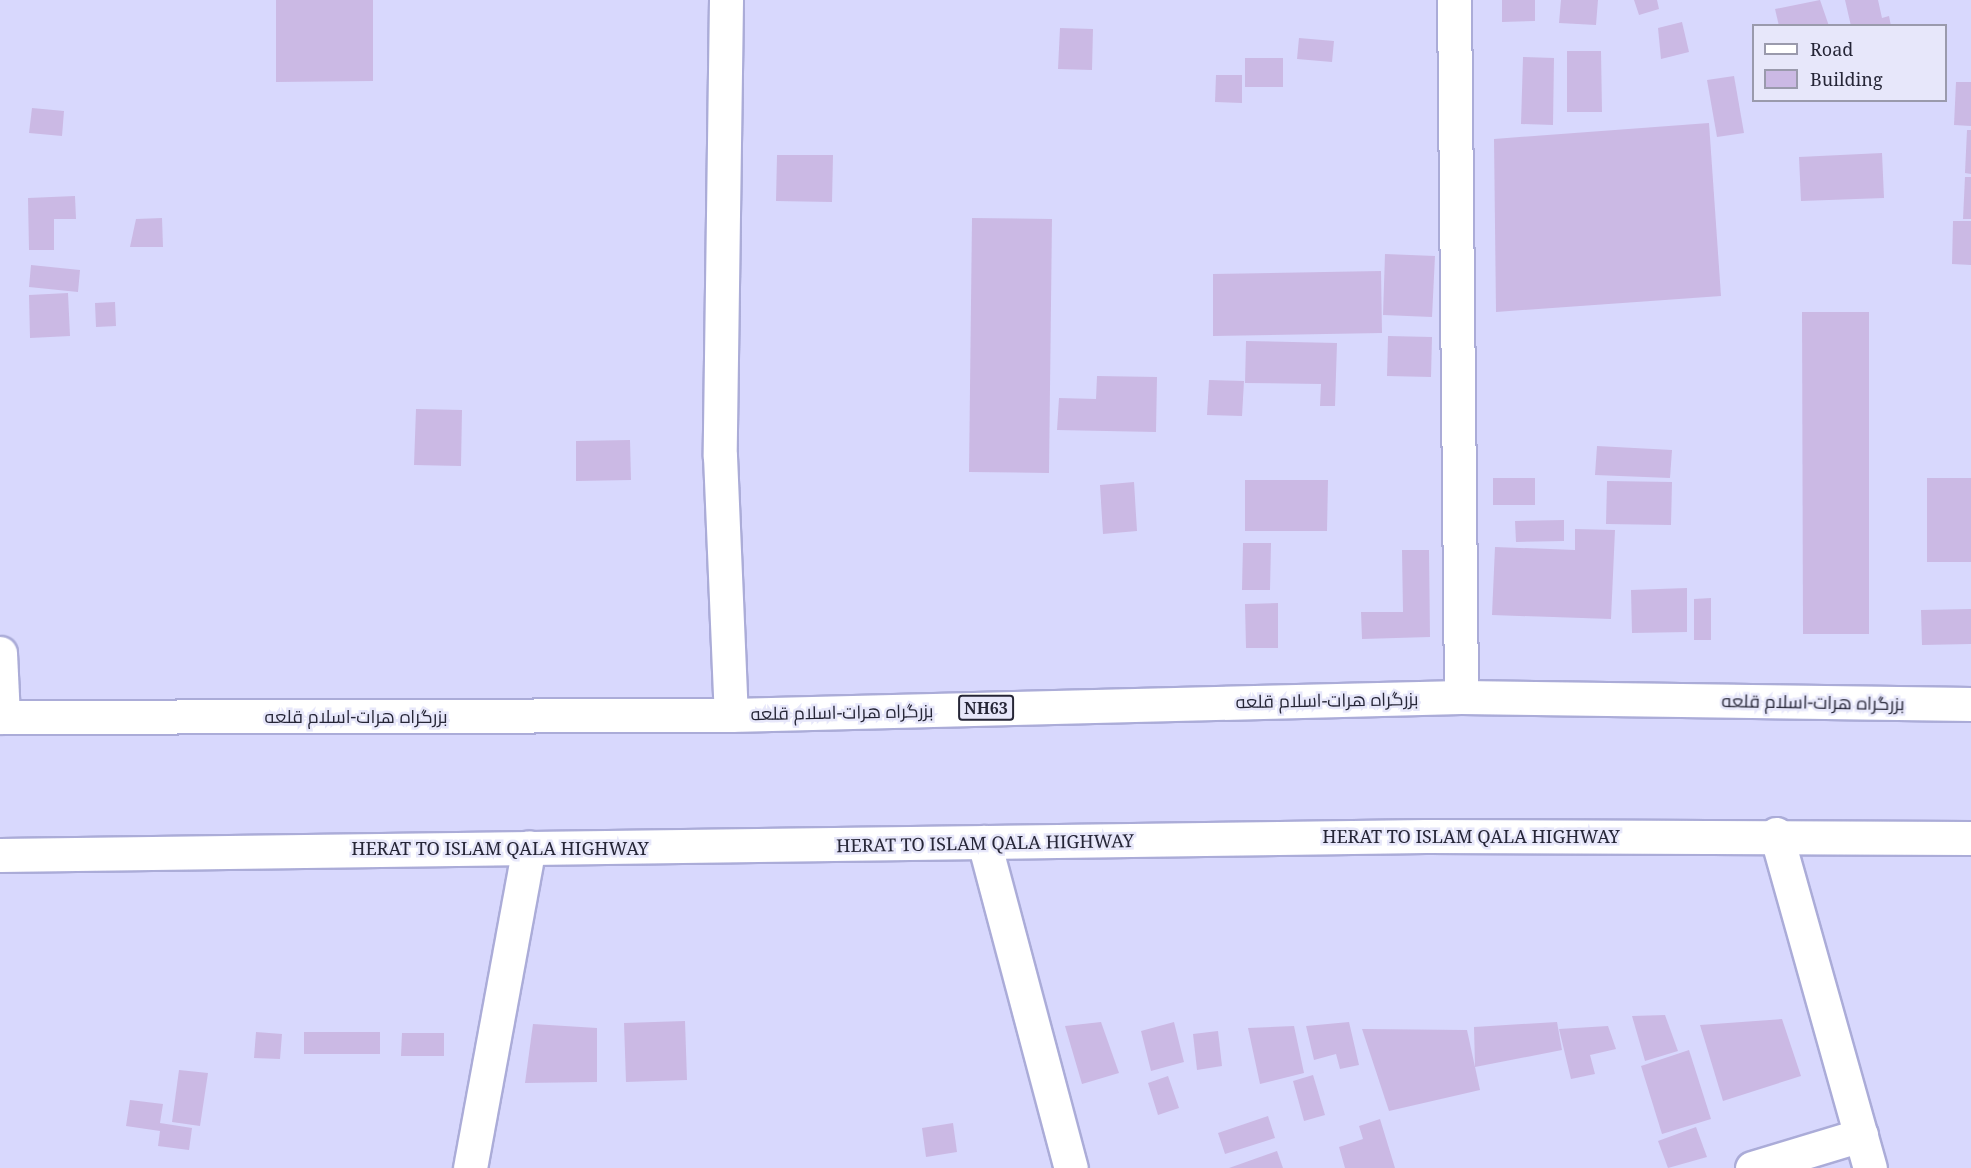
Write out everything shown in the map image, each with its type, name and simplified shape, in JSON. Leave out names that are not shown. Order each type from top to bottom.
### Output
[{"type":"main road","points":[[726,0],[720,456],[731,715]]},
{"type":"main road","points":[[1454,0],[1461,697]]},
{"type":"main road","points":[[0,653],[1,717]]},
{"type":"main road","name":"بزرگراه هرات-اسلام قلعه","points":[[1,717],[731,715],[1461,697],[1971,704]]},
{"type":"main road","points":[[1776,834],[1870,1168]]},
{"type":"main road","name":"HERAT TO ISLAM QALA HIGHWAY","points":[[0,855],[1776,834],[1971,838]]},
{"type":"main road","points":[[984,842],[1071,1168]]},
{"type":"main road","points":[[470,1168],[529,847]]},
{"type":"main road","points":[[1752,1168],[1861,1135]]},
{"type":"building","points":[[276,0],[373,0],[373,81],[276,82]]},
{"type":"building","points":[[1502,0],[1535,0],[1535,21],[1502,22]]},
{"type":"building","points":[[1561,0],[1598,0],[1596,25],[1559,23]]},
{"type":"building","points":[[1634,0],[1657,0],[1659,9],[1639,15]]},
{"type":"building","points":[[1820,0],[1828,24],[1779,24],[1775,9]]},
{"type":"building","points":[[1845,0],[1878,0],[1882,18],[1889,16],[1891,24],[1851,24]]},
{"type":"building","points":[[1682,22],[1689,52],[1661,59],[1658,28]]},
{"type":"building","points":[[1060,28],[1093,29],[1092,70],[1058,69]]},
{"type":"building","points":[[1299,38],[1334,41],[1332,62],[1297,59]]},
{"type":"building","points":[[1567,51],[1601,51],[1602,112],[1567,112]]},
{"type":"building","points":[[1523,57],[1554,58],[1553,125],[1521,124]]},
{"type":"building","points":[[1245,58],[1283,58],[1283,87],[1245,87]]},
{"type":"building","points":[[1216,75],[1242,75],[1242,103],[1215,102]]},
{"type":"building","points":[[1734,76],[1744,133],[1717,137],[1707,80]]},
{"type":"building","points":[[1956,82],[1971,82],[1971,126],[1954,125]]},
{"type":"building","points":[[32,108],[64,111],[62,136],[29,133]]},
{"type":"building","points":[[1709,123],[1721,296],[1496,312],[1494,139]]},
{"type":"building","points":[[1967,130],[1971,130],[1971,174],[1965,173]]},
{"type":"building","points":[[1882,153],[1884,198],[1801,201],[1799,157]]},
{"type":"building","points":[[777,155],[833,155],[832,202],[776,201]]},
{"type":"building","points":[[1965,177],[1971,177],[1971,219],[1963,219]]},
{"type":"building","points":[[75,196],[76,219],[54,219],[54,250],[29,250],[28,198]]},
{"type":"building","points":[[162,218],[163,247],[130,247],[136,219]]},
{"type":"building","points":[[972,218],[1052,219],[1049,473],[969,472]]},
{"type":"building","points":[[1953,221],[1971,221],[1971,265],[1952,264]]},
{"type":"building","points":[[1385,254],[1435,256],[1432,317],[1383,315]]},
{"type":"building","points":[[31,265],[80,270],[78,292],[29,287]]},
{"type":"building","points":[[1381,271],[1382,333],[1213,336],[1213,274]]},
{"type":"building","points":[[68,293],[70,336],[30,338],[29,295]]},
{"type":"building","points":[[115,302],[116,326],[96,327],[95,303]]},
{"type":"building","points":[[1802,312],[1869,312],[1869,634],[1803,634]]},
{"type":"building","points":[[1388,336],[1432,337],[1431,377],[1387,376]]},
{"type":"building","points":[[1246,341],[1337,343],[1335,406],[1320,406],[1321,384],[1245,383]]},
{"type":"building","points":[[1097,376],[1157,377],[1156,432],[1057,430],[1059,398],[1096,399]]},
{"type":"building","points":[[1209,380],[1244,381],[1242,416],[1207,415]]},
{"type":"building","points":[[416,409],[462,410],[461,466],[414,465]]},
{"type":"building","points":[[630,440],[631,480],[576,481],[576,441]]},
{"type":"building","points":[[1597,446],[1672,450],[1670,478],[1595,475]]},
{"type":"building","points":[[1493,478],[1535,478],[1535,505],[1493,505]]},
{"type":"building","points":[[1927,478],[1971,478],[1971,562],[1927,562]]},
{"type":"building","points":[[1245,480],[1328,480],[1327,531],[1245,531]]},
{"type":"building","points":[[1607,481],[1672,482],[1671,525],[1606,524]]},
{"type":"building","points":[[1134,482],[1137,531],[1103,534],[1100,485]]},
{"type":"building","points":[[1564,520],[1564,541],[1516,542],[1515,521]]},
{"type":"building","points":[[1575,529],[1615,530],[1611,619],[1492,615],[1495,547],[1575,550]]},
{"type":"building","points":[[1243,543],[1271,543],[1270,590],[1242,590]]},
{"type":"building","points":[[1402,550],[1429,550],[1430,637],[1362,639],[1361,612],[1403,612]]},
{"type":"building","points":[[1687,588],[1687,632],[1632,633],[1631,590]]},
{"type":"building","points":[[1711,598],[1711,640],[1694,640],[1694,599]]},
{"type":"building","points":[[1278,603],[1278,648],[1246,648],[1245,604]]},
{"type":"building","points":[[1971,609],[1971,644],[1922,645],[1921,610]]},
{"type":"building","points":[[1665,1015],[1678,1051],[1645,1061],[1632,1016]]},
{"type":"building","points":[[1782,1019],[1801,1076],[1723,1101],[1700,1025]]},
{"type":"building","points":[[685,1021],[687,1080],[626,1082],[624,1023]]},
{"type":"building","points":[[1101,1022],[1119,1073],[1082,1084],[1065,1026]]},
{"type":"building","points":[[1174,1022],[1184,1062],[1151,1071],[1141,1031]]},
{"type":"building","points":[[1349,1022],[1359,1065],[1340,1069],[1336,1054],[1314,1060],[1306,1026]]},
{"type":"building","points":[[1557,1022],[1562,1050],[1475,1067],[1474,1027]]},
{"type":"building","points":[[533,1024],[597,1028],[597,1082],[525,1083]]},
{"type":"building","points":[[1294,1026],[1304,1073],[1260,1084],[1248,1028]]},
{"type":"building","points":[[1608,1026],[1616,1049],[1590,1055],[1595,1074],[1571,1079],[1559,1029]]},
{"type":"building","points":[[1362,1029],[1467,1030],[1480,1090],[1389,1111]]},
{"type":"building","points":[[1218,1031],[1222,1066],[1197,1070],[1193,1034]]},
{"type":"building","points":[[256,1032],[282,1034],[280,1059],[254,1058]]},
{"type":"building","points":[[304,1032],[380,1032],[380,1054],[304,1054]]},
{"type":"building","points":[[402,1033],[444,1033],[444,1056],[401,1056]]},
{"type":"building","points":[[1689,1050],[1711,1119],[1662,1134],[1641,1066]]},
{"type":"building","points":[[179,1070],[208,1073],[200,1126],[172,1122]]},
{"type":"building","points":[[1313,1075],[1325,1115],[1304,1121],[1293,1081]]},
{"type":"building","points":[[1168,1076],[1179,1108],[1158,1115],[1148,1083]]},
{"type":"building","points":[[130,1100],[163,1104],[160,1123],[192,1128],[189,1150],[158,1146],[160,1131],[126,1126]]},
{"type":"building","points":[[1268,1116],[1275,1138],[1225,1154],[1218,1133]]},
{"type":"building","points":[[1380,1119],[1395,1168],[1345,1168],[1339,1147],[1363,1139],[1359,1126]]},
{"type":"building","points":[[953,1123],[957,1152],[926,1157],[922,1128]]},
{"type":"building","points":[[1696,1127],[1707,1157],[1668,1168],[1658,1141]]},
{"type":"building","points":[[1277,1151],[1283,1168],[1229,1168]]}]
